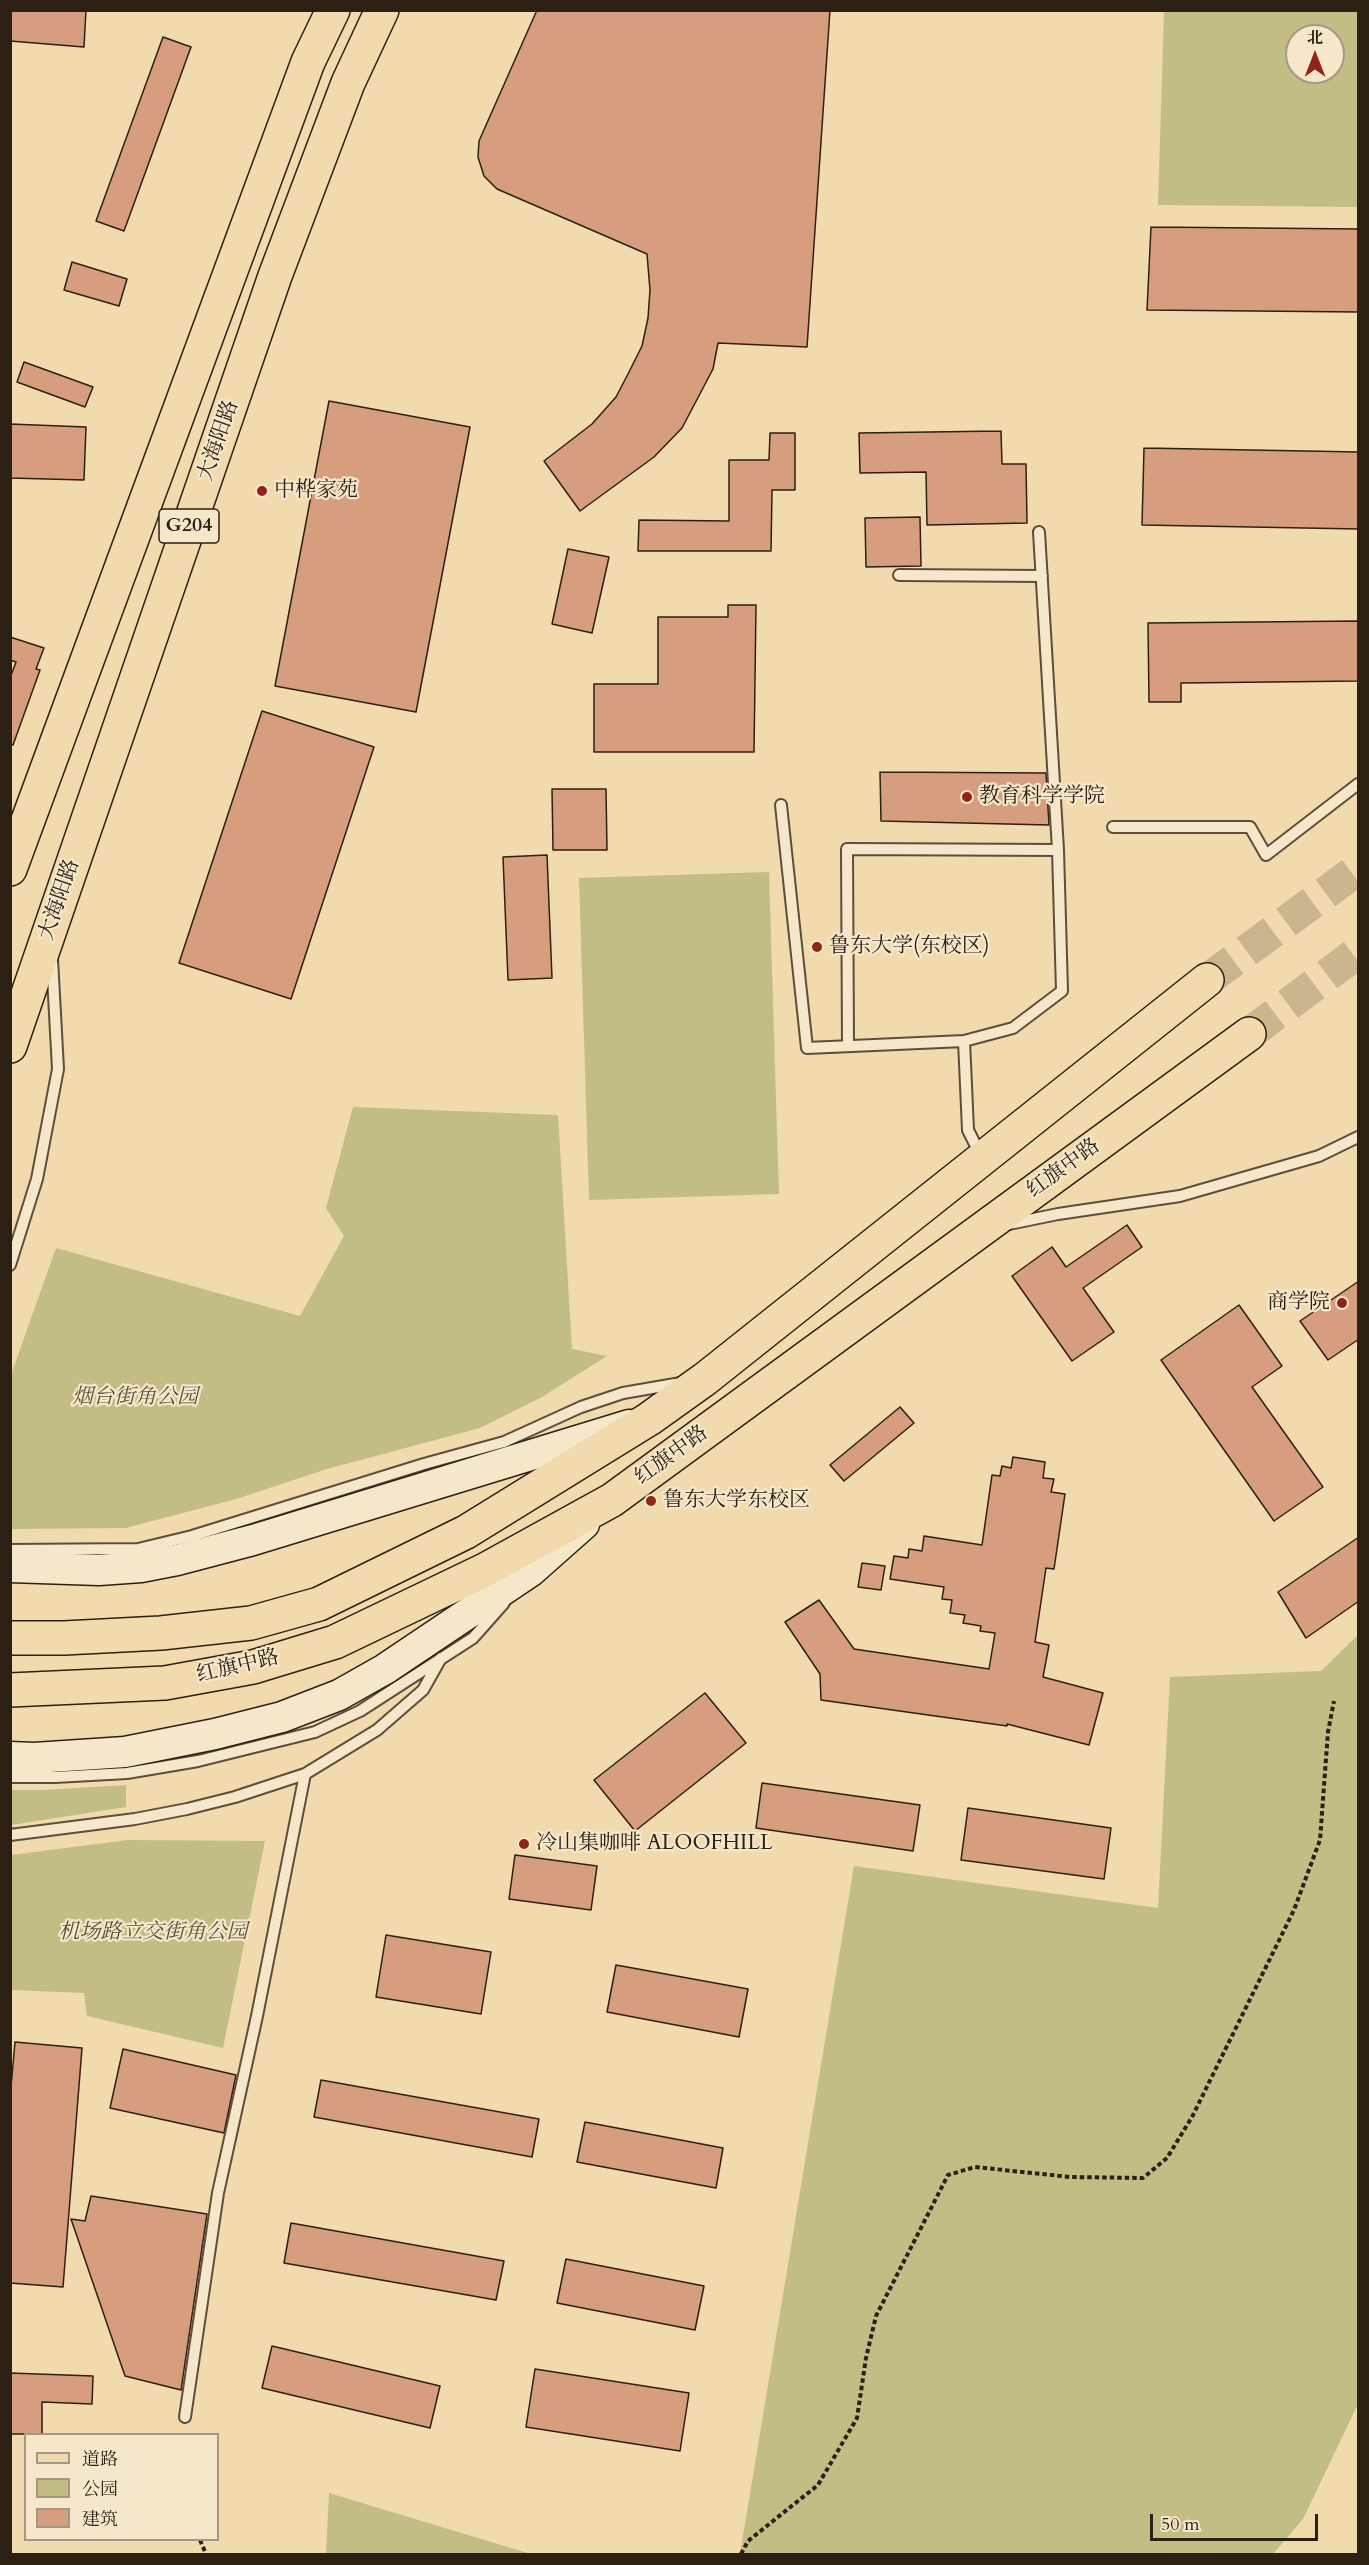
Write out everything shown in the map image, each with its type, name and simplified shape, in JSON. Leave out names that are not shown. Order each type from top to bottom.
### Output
[{"type":"main road","name":"G204","points":[[10,869],[304,73],[333,10]]},
{"type":"main road","name":"大海阳路","points":[[10,1046],[275,276],[348,83],[382,10]]},
{"type":"main road","name":"红旗中路","points":[[10,1638],[64,1638],[184,1631],[251,1623],[319,1604],[466,1532],[649,1419],[705,1379],[1207,980]]},
{"type":"main road","name":"红旗中路","points":[[10,1690],[165,1683],[253,1667],[335,1642],[485,1570],[612,1500],[1249,1034]]},
{"type":"main road","points":[[10,1567],[99,1569],[141,1566],[177,1560],[253,1540],[649,1419]]},
{"type":"main road","points":[[10,1757],[34,1758],[125,1752],[215,1734],[282,1717],[339,1695],[385,1669],[531,1571],[612,1500]]},
{"type":"lane","points":[[781,805],[807,1048],[964,1041],[1013,1028],[1062,991],[1058,850],[1039,532]]},
{"type":"lane","points":[[900,575],[1042,576]]},
{"type":"lane","points":[[1113,827],[1250,827],[1266,855],[1359,784]]},
{"type":"lane","points":[[848,1046],[847,849],[1058,850]]},
{"type":"lane","points":[[10,1265],[37,1179],[58,1069],[51,927]]},
{"type":"lane","points":[[964,1041],[968,1130],[982,1158]]},
{"type":"lane","points":[[982,1230],[1058,1214],[1180,1196],[1319,1156],[1359,1137]]},
{"type":"lane","points":[[10,1550],[138,1549],[192,1536],[424,1464],[504,1442],[581,1407],[623,1393],[705,1379]]},
{"type":"lane","points":[[10,1777],[127,1773],[198,1761],[315,1732],[360,1711],[473,1638],[531,1571]]},
{"type":"lane","points":[[10,1835],[135,1819],[187,1809],[236,1797],[305,1774],[377,1730],[423,1690],[441,1658]]},
{"type":"lane","points":[[185,2416],[218,2193],[257,2016],[305,1774]]},
{"type":"path","points":[[741,2554],[748,2541],[818,2485],[856,2418],[876,2316],[948,2175],[975,2167],[1070,2177],[1143,2178],[1167,2158],[1192,2117],[1294,1910],[1320,1840],[1328,1732],[1334,1701]]},
{"type":"green space","points":[[1164,11],[1358,11],[1358,207],[1158,205]]},
{"type":"green space","points":[[769,872],[779,1194],[589,1200],[579,878]]},
{"type":"green space","name":"烟台街角公园","points":[[353,1107],[558,1115],[572,1349],[607,1356],[542,1397],[480,1428],[327,1469],[236,1499],[126,1528],[11,1529],[11,1375],[56,1248],[300,1316],[344,1236],[326,1208]]},
{"type":"green space","points":[[1358,1635],[1358,2404],[1303,2519],[1273,2554],[740,2554],[854,1866],[1158,1908],[1170,1677],[1321,1671]]},
{"type":"green space","points":[[126,1785],[126,1807],[11,1825],[11,1790]]},
{"type":"green space","name":"机场路立交街角公园","points":[[128,1840],[265,1841],[223,2048],[87,2016],[84,1993],[11,1990],[11,1855]]},
{"type":"green space","points":[[329,2493],[531,2554],[326,2554]]},
{"type":"building","points":[[10,10],[86,10],[84,47],[10,41]]},
{"type":"building","points":[[537,10],[830,10],[807,347],[718,343],[713,369],[682,428],[654,457],[580,511],[544,461],[592,424],[616,397],[642,346],[648,318],[650,290],[647,254],[497,189],[484,176],[478,157],[479,141]]},
{"type":"building","points":[[163,37],[191,47],[124,231],[96,221]]},
{"type":"building","points":[[1151,227],[1359,229],[1359,312],[1147,310]]},
{"type":"building","points":[[72,262],[127,279],[119,306],[64,290]]},
{"type":"building","points":[[24,362],[93,387],[85,407],[17,382]]},
{"type":"building","points":[[329,401],[470,427],[416,712],[275,686]]},
{"type":"building","points":[[10,424],[86,427],[84,480],[10,478]]},
{"type":"building","points":[[1001,431],[1002,464],[1026,464],[1027,523],[927,525],[926,472],[860,473],[859,433]]},
{"type":"building","points":[[770,433],[795,433],[795,490],[772,490],[771,551],[638,551],[639,520],[729,521],[729,460],[769,460]]},
{"type":"building","points":[[1144,448],[1359,452],[1359,529],[1142,525]]},
{"type":"building","points":[[920,517],[921,566],[866,567],[865,518]]},
{"type":"building","points":[[568,549],[609,557],[592,633],[552,624]]},
{"type":"building","points":[[728,605],[756,605],[754,752],[594,752],[594,684],[658,684],[658,617],[728,617]]},
{"type":"building","points":[[1359,621],[1359,681],[1181,683],[1181,702],[1149,702],[1148,623]]},
{"type":"building","points":[[10,637],[44,648],[36,669],[40,670],[13,745],[10,744],[10,678],[16,662],[10,660]]},
{"type":"building","points":[[262,711],[374,747],[291,999],[179,963]]},
{"type":"building","name":"教育科学学院","points":[[880,772],[1046,773],[1049,825],[881,821]]},
{"type":"building","points":[[552,789],[606,789],[607,850],[553,850]]},
{"type":"building","points":[[547,855],[552,978],[508,980],[503,857]]},
{"type":"building","points":[[1127,1225],[1142,1247],[1083,1288],[1114,1332],[1072,1361],[1012,1276],[1052,1247],[1066,1267]]},
{"type":"building","name":"商学院","points":[[1359,1281],[1359,1339],[1328,1360],[1300,1321]]},
{"type":"building","points":[[1239,1305],[1282,1366],[1252,1387],[1323,1487],[1274,1521],[1161,1360]]},
{"type":"building","points":[[900,1407],[914,1423],[844,1481],[830,1465]]},
{"type":"building","points":[[1013,1457],[1045,1462],[1043,1478],[1054,1479],[1051,1492],[1065,1494],[1054,1569],[1046,1568],[1035,1642],[1049,1645],[1043,1677],[1103,1693],[1089,1745],[1007,1724],[1007,1726],[821,1700],[820,1674],[785,1622],[819,1600],[854,1649],[989,1669],[995,1633],[980,1631],[981,1626],[963,1623],[965,1615],[950,1613],[952,1600],[942,1599],[944,1587],[890,1579],[894,1556],[908,1558],[909,1549],[922,1551],[924,1536],[982,1545],[992,1475],[1000,1476],[1002,1466],[1011,1468]]},
{"type":"building","points":[[1359,1537],[1359,1601],[1306,1638],[1278,1592]]},
{"type":"building","points":[[862,1563],[885,1566],[881,1590],[858,1587]]},
{"type":"building","points":[[705,1693],[746,1743],[635,1831],[594,1780]]},
{"type":"building","points":[[762,1783],[920,1805],[913,1851],[756,1828]]},
{"type":"building","points":[[968,1808],[1111,1828],[1104,1879],[961,1860]]},
{"type":"building","points":[[515,1855],[597,1866],[591,1910],[509,1899]]},
{"type":"building","points":[[386,1935],[491,1952],[481,2014],[376,1997]]},
{"type":"building","points":[[616,1965],[748,1989],[739,2037],[607,2012]]},
{"type":"building","points":[[15,2042],[82,2048],[63,2287],[10,2283],[10,2098]]},
{"type":"building","points":[[123,2049],[236,2075],[224,2133],[110,2108]]},
{"type":"building","points":[[321,2080],[539,2119],[532,2157],[314,2117]]},
{"type":"building","points":[[585,2122],[723,2148],[716,2188],[577,2162]]},
{"type":"building","points":[[91,2196],[207,2214],[181,2390],[125,2376],[71,2219],[85,2221]]},
{"type":"building","points":[[291,2223],[504,2261],[496,2300],[284,2263]]},
{"type":"building","points":[[566,2259],[704,2286],[695,2330],[557,2303]]},
{"type":"building","points":[[272,2346],[440,2386],[430,2428],[262,2388]]},
{"type":"building","points":[[535,2369],[689,2393],[680,2451],[526,2427]]},
{"type":"building","points":[[10,2373],[93,2376],[92,2404],[42,2402],[42,2433],[10,2434]]},
{"type":"tunnel","points":[[1207,980],[1358,869]]},
{"type":"tunnel","points":[[1249,1034],[1358,952]]},
{"type":"place","name":"中桦家苑","points":[[262,491]]},
{"type":"place","name":"教育科学学院","points":[[967,797]]},
{"type":"place","name":"鲁东大学(东校区)","points":[[817,947]]},
{"type":"place","name":"商学院","points":[[1342,1303]]},
{"type":"place","name":"鲁东大学东校区","points":[[651,1501]]},
{"type":"place","name":"冷山集咖啡 ALOOFHILL","points":[[524,1844]]}]
